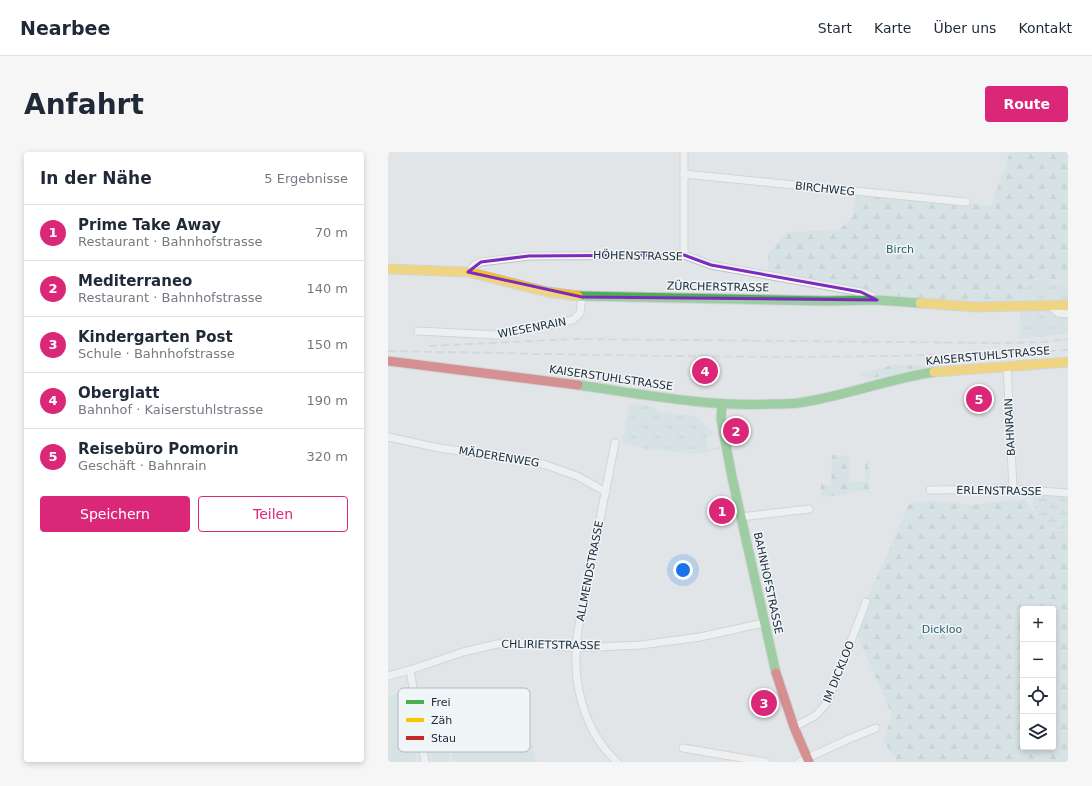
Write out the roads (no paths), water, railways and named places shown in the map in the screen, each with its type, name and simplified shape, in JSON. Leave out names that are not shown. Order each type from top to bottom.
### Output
[{"type":"street","points":[[684,152],[684,254]]},
{"type":"street","name":"BIRCHWEG","points":[[684,174],[966,202]]},
{"type":"street","name":"HÖHENSTRASSE","points":[[468,272],[475,265],[481,262],[529,256],[684,254],[711,266],[861,292],[872,296],[877,300]]},
{"type":"street","name":"ZÜRCHERSTRASSE","points":[[388,269],[468,272],[547,292],[582,297],[826,301],[877,300],[976,307],[1068,305]]},
{"type":"street","name":"WIESENRAIN","points":[[418,331],[497,335],[573,320],[580,312],[582,297]]},
{"type":"street","name":"ZÜRCHERSTRASSE","points":[[1049,305],[1058,313],[1068,314]]},
{"type":"street","name":"KAISERSTUHLSTRASSE","points":[[388,361],[722,404],[750,405],[807,401],[846,393],[926,372],[1007,365],[1068,362]]},
{"type":"street","name":"BAHNRAIN","points":[[1007,365],[1013,489]]},
{"type":"street","name":"BAHNHOFSTRASSE","points":[[722,404],[722,419],[732,477],[764,623],[776,673],[804,761]]},
{"type":"street","name":"MÄDERENWEG","points":[[388,437],[439,448],[519,459],[546,465],[577,476],[606,492]]},
{"type":"street","name":"ALLMENDSTRASSE","points":[[615,442],[575,648],[575,668],[578,692],[586,715],[594,732],[606,751],[617,762]]},
{"type":"street","name":"ERLENSTRASSE","points":[[930,490],[1013,489],[1068,493]]},
{"type":"street","points":[[741,517],[809,509]]},
{"type":"street","name":"IM DICKLOO","points":[[794,727],[815,716],[827,703],[866,602]]},
{"type":"street","name":"CHLIRIETSTRASSE","points":[[388,676],[464,652],[497,644],[526,643],[575,648],[641,645],[700,637],[764,623]]},
{"type":"street","points":[[410,670],[413,688]]},
{"type":"street","points":[[804,761],[876,728]]},
{"type":"street","points":[[683,748],[765,762]]},
{"type":"street","points":[[423,752],[425,762]]},
{"type":"railway","points":[[429,346],[576,339],[1006,343],[1043,342],[1068,339]]},
{"type":"railway","points":[[388,351],[643,356],[813,357],[983,354],[1068,350]]},
{"type":"place","name":"Oberglatt","points":[[705,371]]},
{"type":"place","name":"Reisebüro Pomorin","points":[[979,399]]},
{"type":"place","name":"Mediterraneo","points":[[736,431]]},
{"type":"place","name":"Prime Take Away","points":[[722,511]]},
{"type":"place","name":"Kindergarten Post","points":[[764,703]]},
{"type":"park label","name":"Birch","points":[[900,249]]},
{"type":"park label","name":"Dickloo","points":[[942,629]]}]
